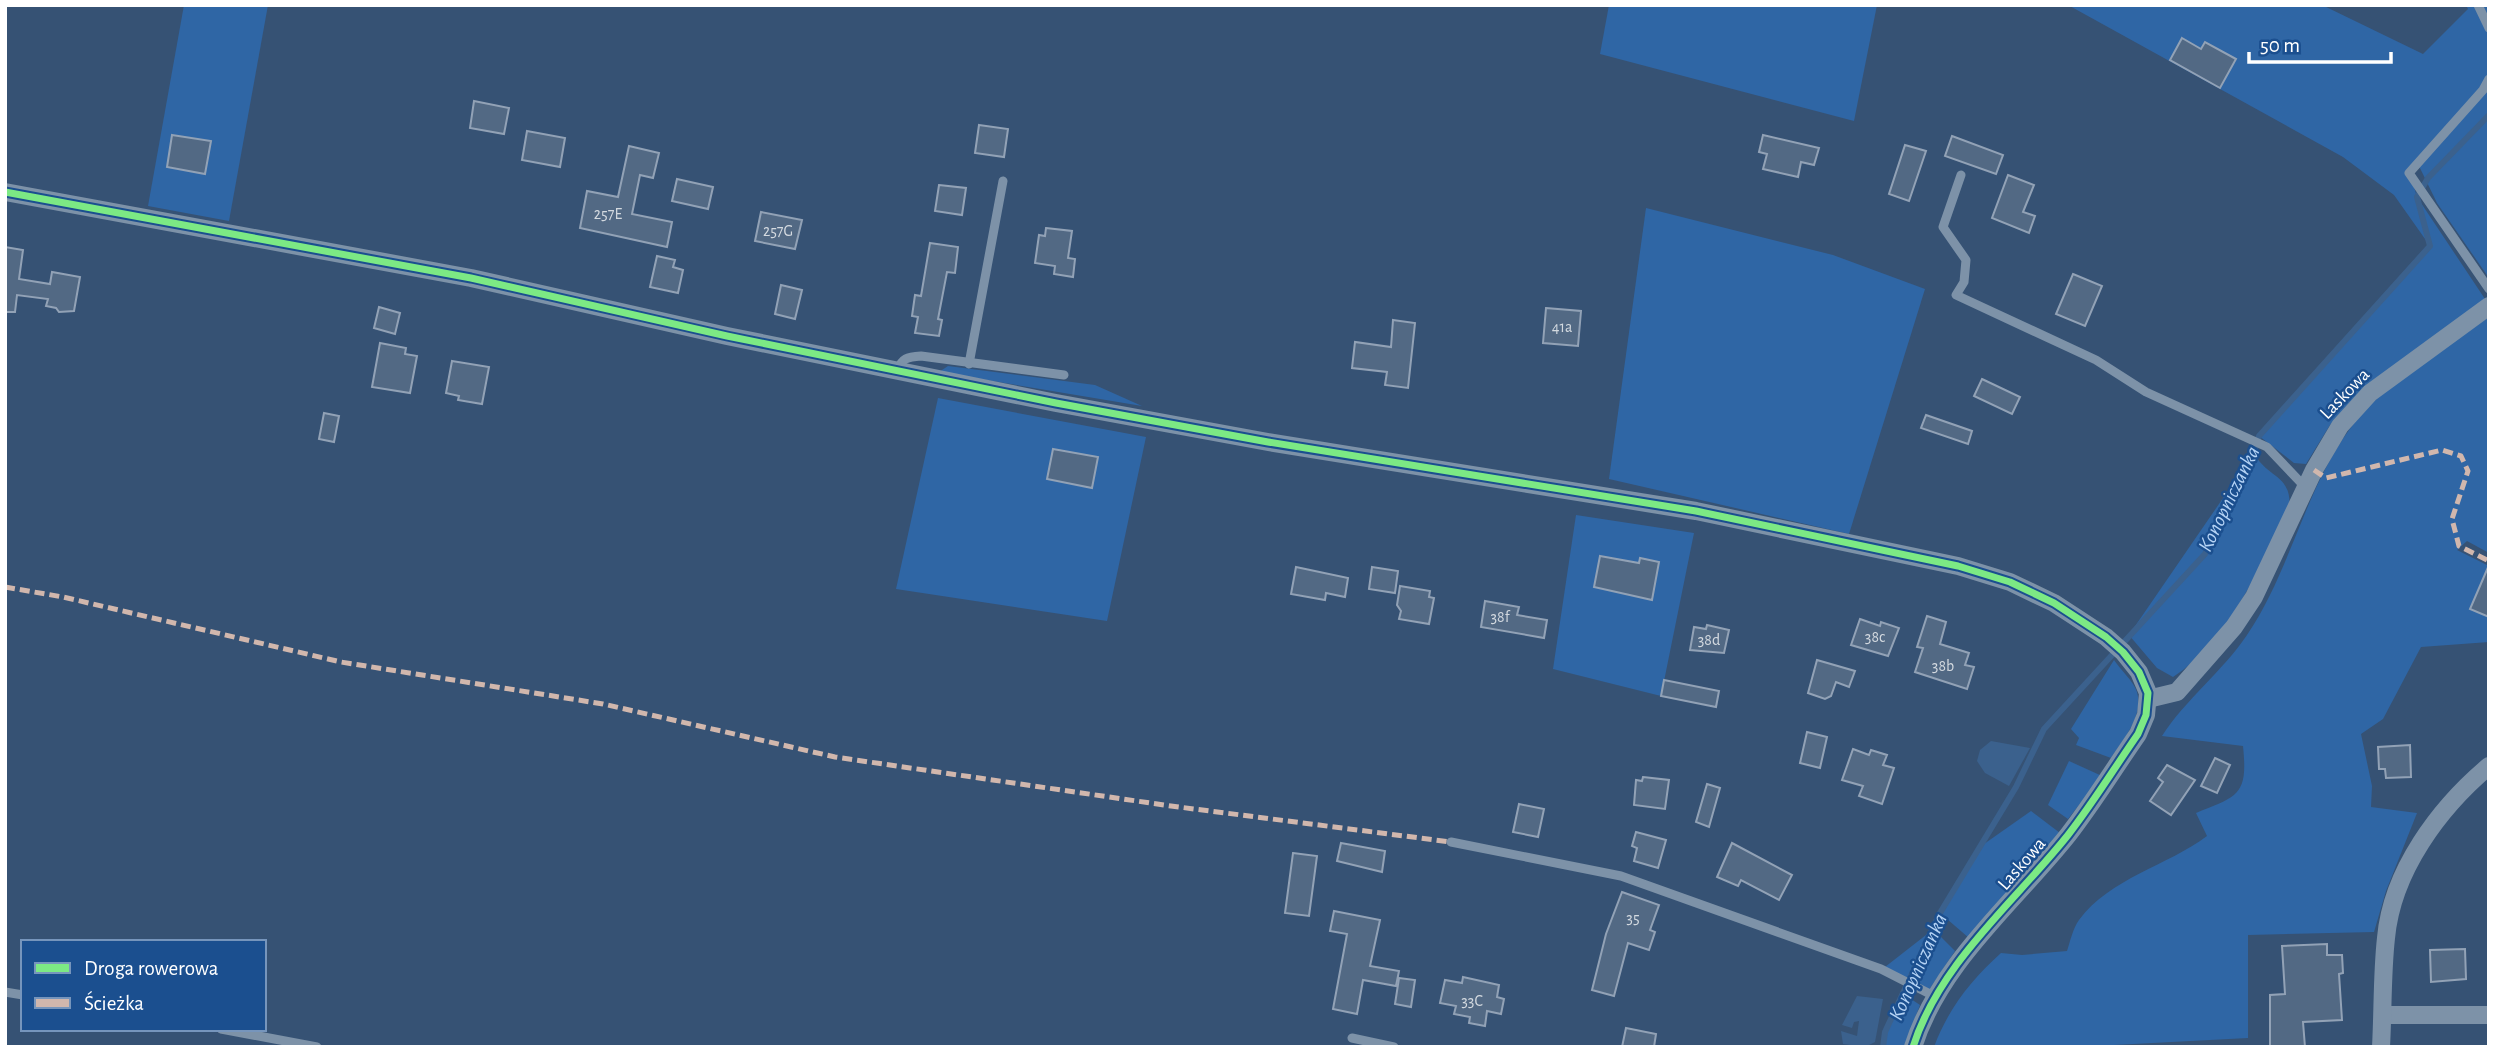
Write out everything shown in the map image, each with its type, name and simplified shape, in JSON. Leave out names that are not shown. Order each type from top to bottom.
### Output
[{"type":"street","points":[[5,192],[471,278],[897,371],[1268,442],[1653,503],[1958,565],[2024,588],[2106,637],[2140,672],[2148,699]]},
{"type":"street","name":"Laskowa","points":[[1913,1047],[1934,996],[2092,802],[2138,734],[2148,699],[2177,692],[2217,649],[2254,597],[2340,426],[2371,393],[2489,306]]},
{"type":"street","points":[[2381,1047],[2386,936],[2397,891],[2418,847],[2466,785],[2489,766]]},
{"type":"street","points":[[2383,1014],[2489,1015]]},
{"type":"lane","points":[[2478,5],[2489,29]]},
{"type":"lane","points":[[2489,79],[2475,99],[2409,173],[2489,289]]},
{"type":"lane","points":[[1961,175],[1943,227],[1966,260],[1964,282],[1955,295],[2096,359],[2146,392],[2267,447],[2307,489]]},
{"type":"lane","points":[[969,364],[1003,181]]},
{"type":"lane","points":[[897,371],[901,361],[908,357],[1064,375]]},
{"type":"lane","points":[[1451,842],[1621,876],[1901,977],[1934,996]]},
{"type":"lane","points":[[232,1031],[317,1047]]},
{"type":"lane","points":[[1352,1038],[1394,1047]]},
{"type":"shaded area","points":[[184,5],[268,5],[229,221],[148,206]]},
{"type":"shaded area","points":[[1609,5],[1877,5],[1854,121],[1600,54]]},
{"type":"shaded area","points":[[2068,5],[2322,5],[2423,54],[2468,9],[2466,5],[2489,5],[2489,278],[2437,203],[2419,166],[2410,173],[2417,197],[2485,299],[2366,386],[2330,425],[2306,464],[2294,463],[2259,436],[2430,246],[2394,195],[2343,157]]},
{"type":"shaded area","points":[[1646,208],[1833,255],[1925,289],[1849,534],[1609,479]]},
{"type":"shaded area","points":[[2489,317],[2489,553],[2467,541],[2457,550],[2489,566],[2489,642],[2421,647],[2383,719],[2361,734],[2372,786],[2371,807],[2417,813],[2386,891],[2374,932],[2248,935],[2248,1038],[2076,1047],[1934,1047],[1961,996],[2001,953],[2022,955],[2067,951],[2079,920],[2106,893],[2207,836],[2196,813],[2238,792],[2244,775],[2243,746],[2162,736],[2227,661],[2262,611],[2320,479],[2349,430],[2378,397],[2396,382]]},
{"type":"shaded area","points":[[948,366],[1095,385],[1142,406],[939,372]]},
{"type":"shaded area","points":[[938,398],[1146,437],[1107,621],[896,589]]},
{"type":"shaded area","points":[[2254,453],[2284,484],[2290,500],[2289,513],[2226,624],[2193,662],[2173,677],[2157,668],[2129,635]]},
{"type":"shaded area","points":[[1576,515],[1694,533],[1661,696],[1553,669]]},
{"type":"shaded area","points":[[2114,660],[2137,692],[2138,710],[2126,736],[2111,758],[2076,745],[2079,738],[2071,729]]},
{"type":"shaded area","points":[[1991,741],[2030,748],[2009,786],[1985,773],[1977,761],[1980,750]]},
{"type":"shaded area","points":[[2069,761],[2102,776],[2068,819],[2048,805]]},
{"type":"shaded area","points":[[2031,811],[2060,833],[1969,938],[1940,913],[1984,844]]},
{"type":"shaded area","points":[[1931,927],[1955,951],[1927,993],[1885,967],[1926,935]]},
{"type":"shaded area","points":[[1902,993],[1920,1005],[1904,1047],[1883,1047],[1885,1032]]},
{"type":"shaded area","points":[[1857,996],[1883,999],[1875,1042],[1865,1047],[1843,1044],[1841,1031],[1857,1036],[1859,1021],[1854,1022],[1852,1028],[1842,1025]]},
{"type":"building","points":[[2182,38],[2201,49],[2205,42],[2236,59],[2220,88],[2170,60]]},
{"type":"building","points":[[474,101],[509,108],[504,134],[470,128]]},
{"type":"building","points":[[979,125],[1008,129],[1004,157],[975,153]]},
{"type":"building","points":[[527,131],[565,138],[560,167],[522,160]]},
{"type":"building","points":[[172,135],[211,141],[205,174],[167,167]]},
{"type":"building","points":[[1763,135],[1819,148],[1814,165],[1801,162],[1798,177],[1763,169],[1767,154],[1759,152]]},
{"type":"building","points":[[1952,136],[2003,155],[1996,174],[1945,156]]},
{"type":"building","points":[[1905,145],[1926,151],[1909,201],[1889,194]]},
{"type":"building","points":[[629,146],[659,153],[653,178],[640,175],[632,214],[672,222],[667,247],[580,228],[587,191],[618,197]]},
{"type":"building","points":[[2008,175],[2034,185],[2023,212],[2035,216],[2029,233],[1992,218]]},
{"type":"building","points":[[677,179],[713,187],[708,209],[672,201]]},
{"type":"building","points":[[939,185],[966,188],[962,215],[935,211]]},
{"type":"building","points":[[761,212],[802,220],[795,249],[755,241]]},
{"type":"building","points":[[1046,228],[1072,231],[1068,258],[1075,259],[1073,277],[1054,274],[1055,266],[1035,263],[1039,235],[1045,236]]},
{"type":"building","points":[[930,243],[958,247],[955,273],[947,272],[938,319],[942,320],[939,336],[915,333],[918,317],[912,316],[915,295],[921,296]]},
{"type":"building","points":[[5,247],[23,250],[19,279],[50,284],[52,272],[80,277],[74,311],[59,312],[56,308],[46,306],[48,299],[17,295],[15,312],[5,312]]},
{"type":"building","points":[[657,256],[675,260],[673,267],[683,270],[678,293],[650,287]]},
{"type":"building","points":[[2073,274],[2102,286],[2085,326],[2056,314]]},
{"type":"building","points":[[781,285],[802,290],[795,319],[775,314]]},
{"type":"building","points":[[379,307],[400,313],[395,334],[374,328]]},
{"type":"building","points":[[1546,308],[1581,311],[1578,346],[1543,343]]},
{"type":"building","points":[[1393,320],[1415,323],[1408,388],[1385,385],[1387,372],[1352,368],[1355,342],[1391,347]]},
{"type":"building","points":[[380,343],[406,348],[405,354],[417,356],[410,393],[372,387]]},
{"type":"building","points":[[452,361],[489,367],[482,404],[458,400],[459,396],[446,393]]},
{"type":"building","points":[[1982,379],[2020,397],[2012,414],[1974,396]]},
{"type":"building","points":[[324,413],[339,416],[334,442],[319,439]]},
{"type":"building","points":[[1926,415],[1972,431],[1968,444],[1921,428]]},
{"type":"building","points":[[1053,449],[1098,457],[1092,488],[1047,479]]},
{"type":"building","points":[[1600,556],[1639,563],[1640,558],[1659,562],[1652,600],[1594,587]]},
{"type":"building","points":[[2489,565],[2489,617],[2470,609]]},
{"type":"building","points":[[1296,567],[1348,578],[1345,597],[1326,593],[1325,600],[1291,594]]},
{"type":"building","points":[[1372,567],[1398,571],[1395,593],[1369,589]]},
{"type":"building","points":[[1400,586],[1430,591],[1429,597],[1434,598],[1429,624],[1399,619],[1401,611],[1397,605]]},
{"type":"building","points":[[1485,601],[1519,607],[1517,615],[1547,620],[1544,638],[1481,627]]},
{"type":"building","points":[[1927,616],[1946,622],[1940,644],[1969,653],[1965,665],[1974,667],[1967,689],[1915,672],[1923,648],[1917,647]]},
{"type":"building","points":[[1860,619],[1880,626],[1881,622],[1899,628],[1888,656],[1851,645]]},
{"type":"building","points":[[1707,625],[1729,630],[1724,653],[1690,650],[1694,627],[1706,629]]},
{"type":"building","points":[[1817,660],[1855,671],[1849,687],[1836,682],[1831,696],[1825,699],[1808,693]]},
{"type":"building","points":[[1664,680],[1719,691],[1716,707],[1661,696]]},
{"type":"building","points":[[1807,732],[1827,737],[1820,768],[1800,763]]},
{"type":"building","points":[[2410,745],[2411,777],[2386,778],[2385,769],[2379,769],[2378,747]]},
{"type":"building","points":[[1853,749],[1869,755],[1871,750],[1887,755],[1883,765],[1894,768],[1882,804],[1859,796],[1863,786],[1842,780]]},
{"type":"building","points":[[2215,758],[2230,765],[2217,793],[2201,786]]},
{"type":"building","points":[[2167,765],[2195,780],[2171,815],[2150,801],[2163,782],[2158,778]]},
{"type":"building","points":[[1643,777],[1669,780],[1665,809],[1634,805],[1636,780],[1642,781]]},
{"type":"building","points":[[1707,784],[1720,788],[1709,827],[1696,822]]},
{"type":"building","points":[[1519,804],[1544,809],[1538,837],[1513,832]]},
{"type":"building","points":[[1636,832],[1666,840],[1658,868],[1634,861],[1637,848],[1632,846]]},
{"type":"building","points":[[1341,843],[1385,851],[1382,872],[1337,861]]},
{"type":"building","points":[[1732,843],[1792,875],[1779,900],[1741,880],[1738,886],[1717,877]]},
{"type":"building","points":[[1293,853],[1317,856],[1309,916],[1285,913]]},
{"type":"building","points":[[1622,892],[1659,905],[1650,930],[1655,932],[1649,950],[1628,943],[1614,996],[1592,990],[1606,934]]},
{"type":"building","points":[[1334,911],[1380,920],[1370,966],[1399,971],[1396,986],[1363,980],[1357,1014],[1333,1009],[1347,934],[1330,931]]},
{"type":"building","points":[[2327,944],[2327,955],[2342,955],[2343,973],[2339,974],[2342,1020],[2303,1022],[2305,1047],[2270,1047],[2270,995],[2285,994],[2282,946]]},
{"type":"building","points":[[2465,949],[2466,979],[2431,982],[2430,950]]},
{"type":"building","points":[[1463,977],[1499,985],[1497,997],[1504,999],[1501,1014],[1487,1011],[1485,1026],[1469,1023],[1470,1017],[1454,1014],[1456,1006],[1440,1003],[1445,980],[1462,983]]},
{"type":"building","points":[[1399,978],[1415,980],[1411,1007],[1395,1004]]},
{"type":"building","points":[[1626,1028],[1656,1034],[1654,1047],[1622,1047]]},
{"type":"waterway","name":"Konopniczanka","points":[[1883,1047],[1885,1032],[1940,913],[2016,787],[2044,729],[2205,554],[2254,453],[2259,436],[2430,246],[2417,197],[2428,178],[2489,115]]},
{"type":"marked path","points":[[2314,470],[2326,478],[2442,450],[2461,456],[2468,471],[2452,519],[2459,546],[2489,561]]},
{"type":"marked path","points":[[5,587],[63,597],[341,662],[603,704],[835,757],[1171,806],[1451,842]]},
{"type":"cycle path","points":[[5,192],[471,278],[727,336],[1056,403],[1268,442],[1696,511],[1958,566],[2010,582],[2054,603],[2106,637],[2123,652],[2139,672],[2148,693],[2146,715],[2138,734],[2077,823],[1960,960],[1925,1016],[1913,1047]]}]
